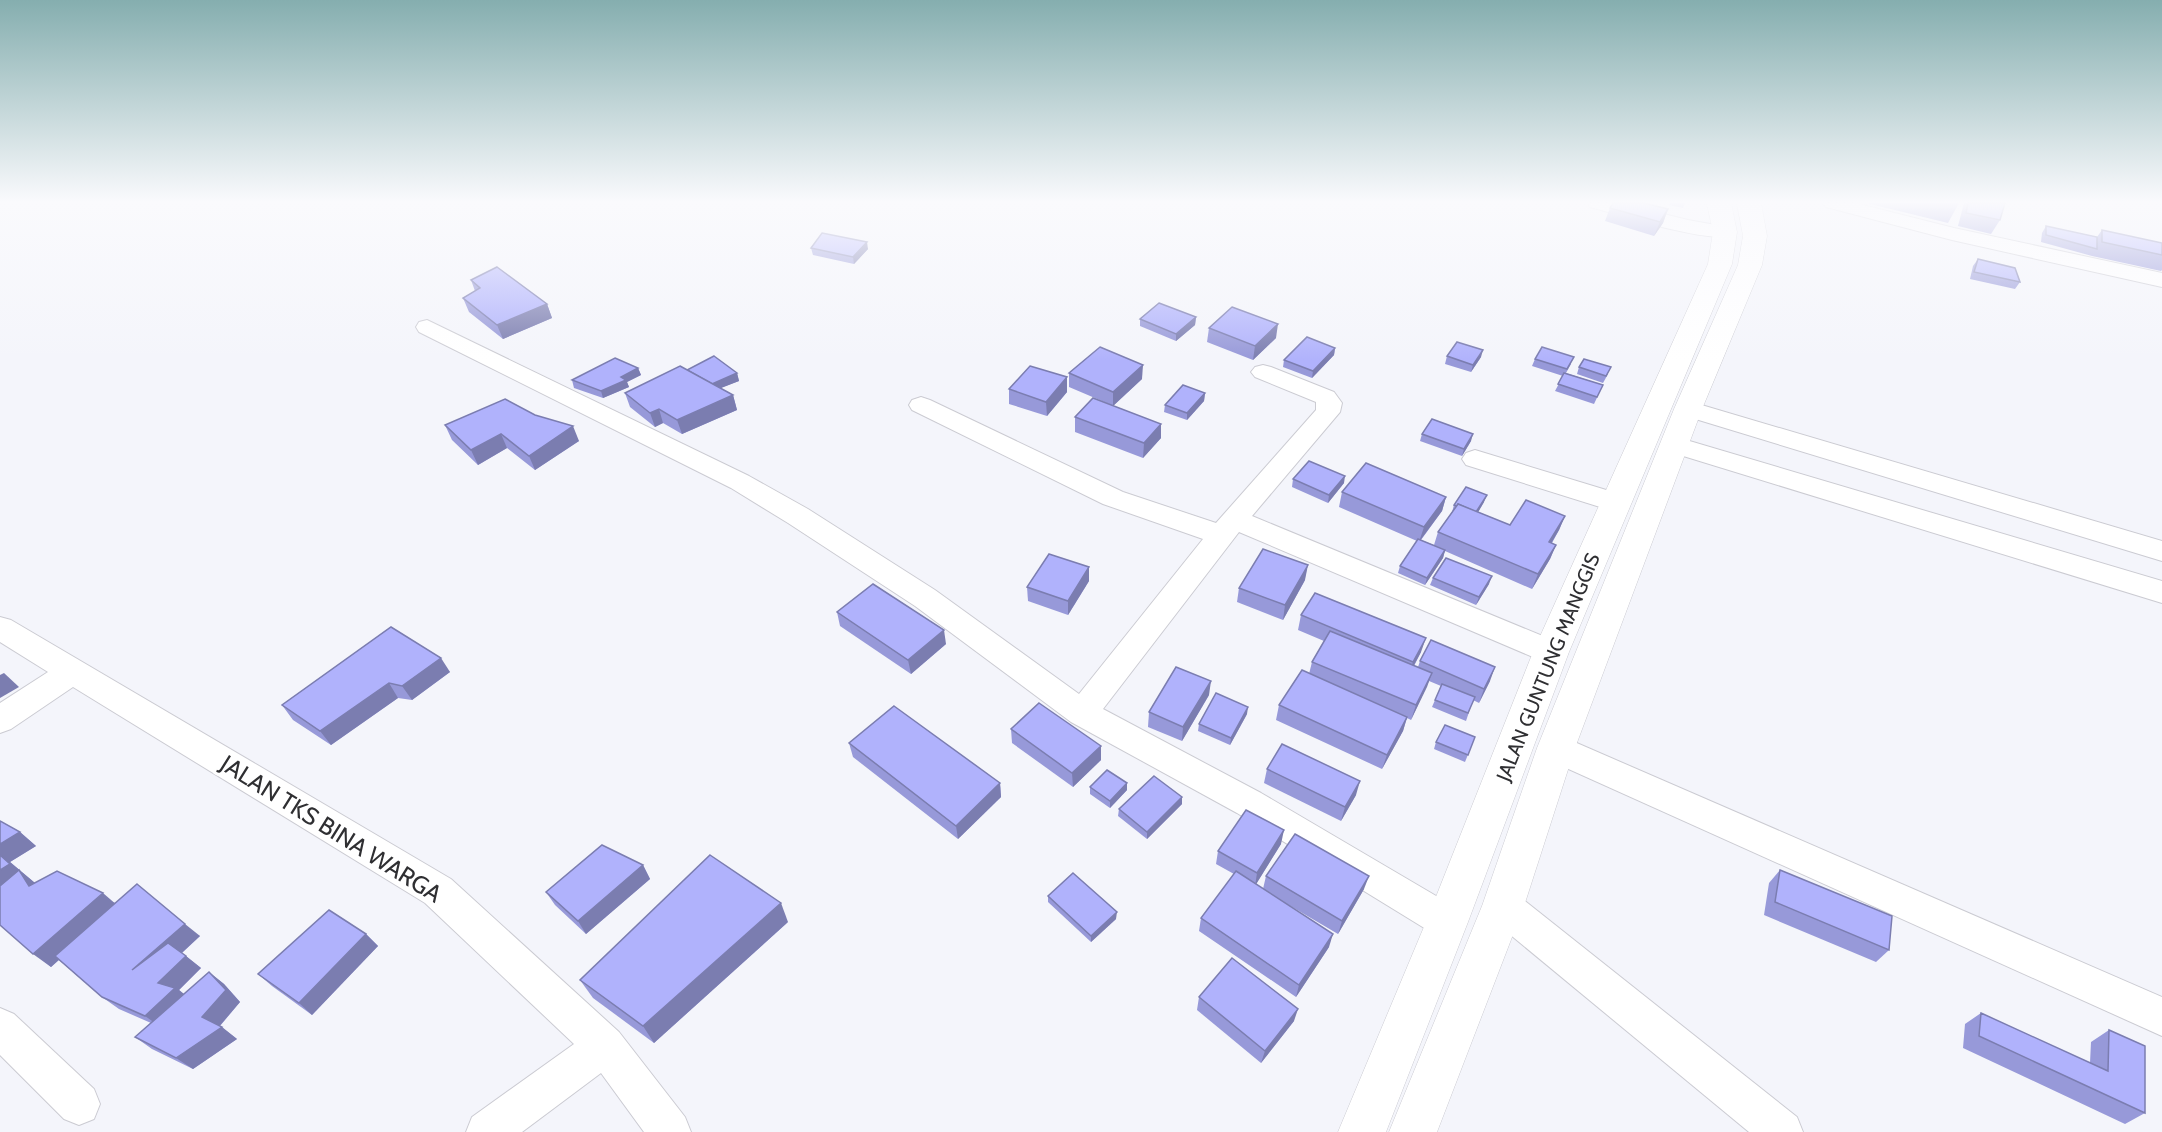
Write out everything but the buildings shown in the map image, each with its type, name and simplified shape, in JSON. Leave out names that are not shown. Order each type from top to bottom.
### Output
[{"type":"street","name":"JALAN GUNTUNG MANGGIS","points":[[1362,1132],[1447,922],[1551,652],[1720,264],[1720,256]]},
{"type":"street","name":"JALAN GUNTUNG MANGGIS","points":[[1413,1132],[1503,906],[1556,748],[1676,445],[1688,409],[1750,265],[1752,256]]},
{"type":"street","points":[[2052,256],[2162,280]]},
{"type":"street","points":[[427,327],[663,442],[779,505],[925,598],[1082,713],[1249,803],[1447,922]]},
{"type":"street","points":[[1082,713],[1228,527],[1328,412],[1330,404],[1325,397],[1263,372]]},
{"type":"street","points":[[921,405],[1113,498],[1228,527],[1551,652]]},
{"type":"street","points":[[1688,409],[2162,551]]},
{"type":"street","points":[[1676,445],[2162,592]]},
{"type":"street","points":[[1475,459],[1616,503]]},
{"type":"street","name":"JALAN TKS BINA WARGA","points":[[0,628],[438,891],[605,1046],[670,1132]]},
{"type":"street","points":[[0,720],[73,671]]},
{"type":"street","points":[[1556,748],[2162,1017]]},
{"type":"street","points":[[1503,906],[1782,1132]]},
{"type":"street","points":[[0,1028],[79,1104]]},
{"type":"street","points":[[488,1132],[605,1046]]}]
